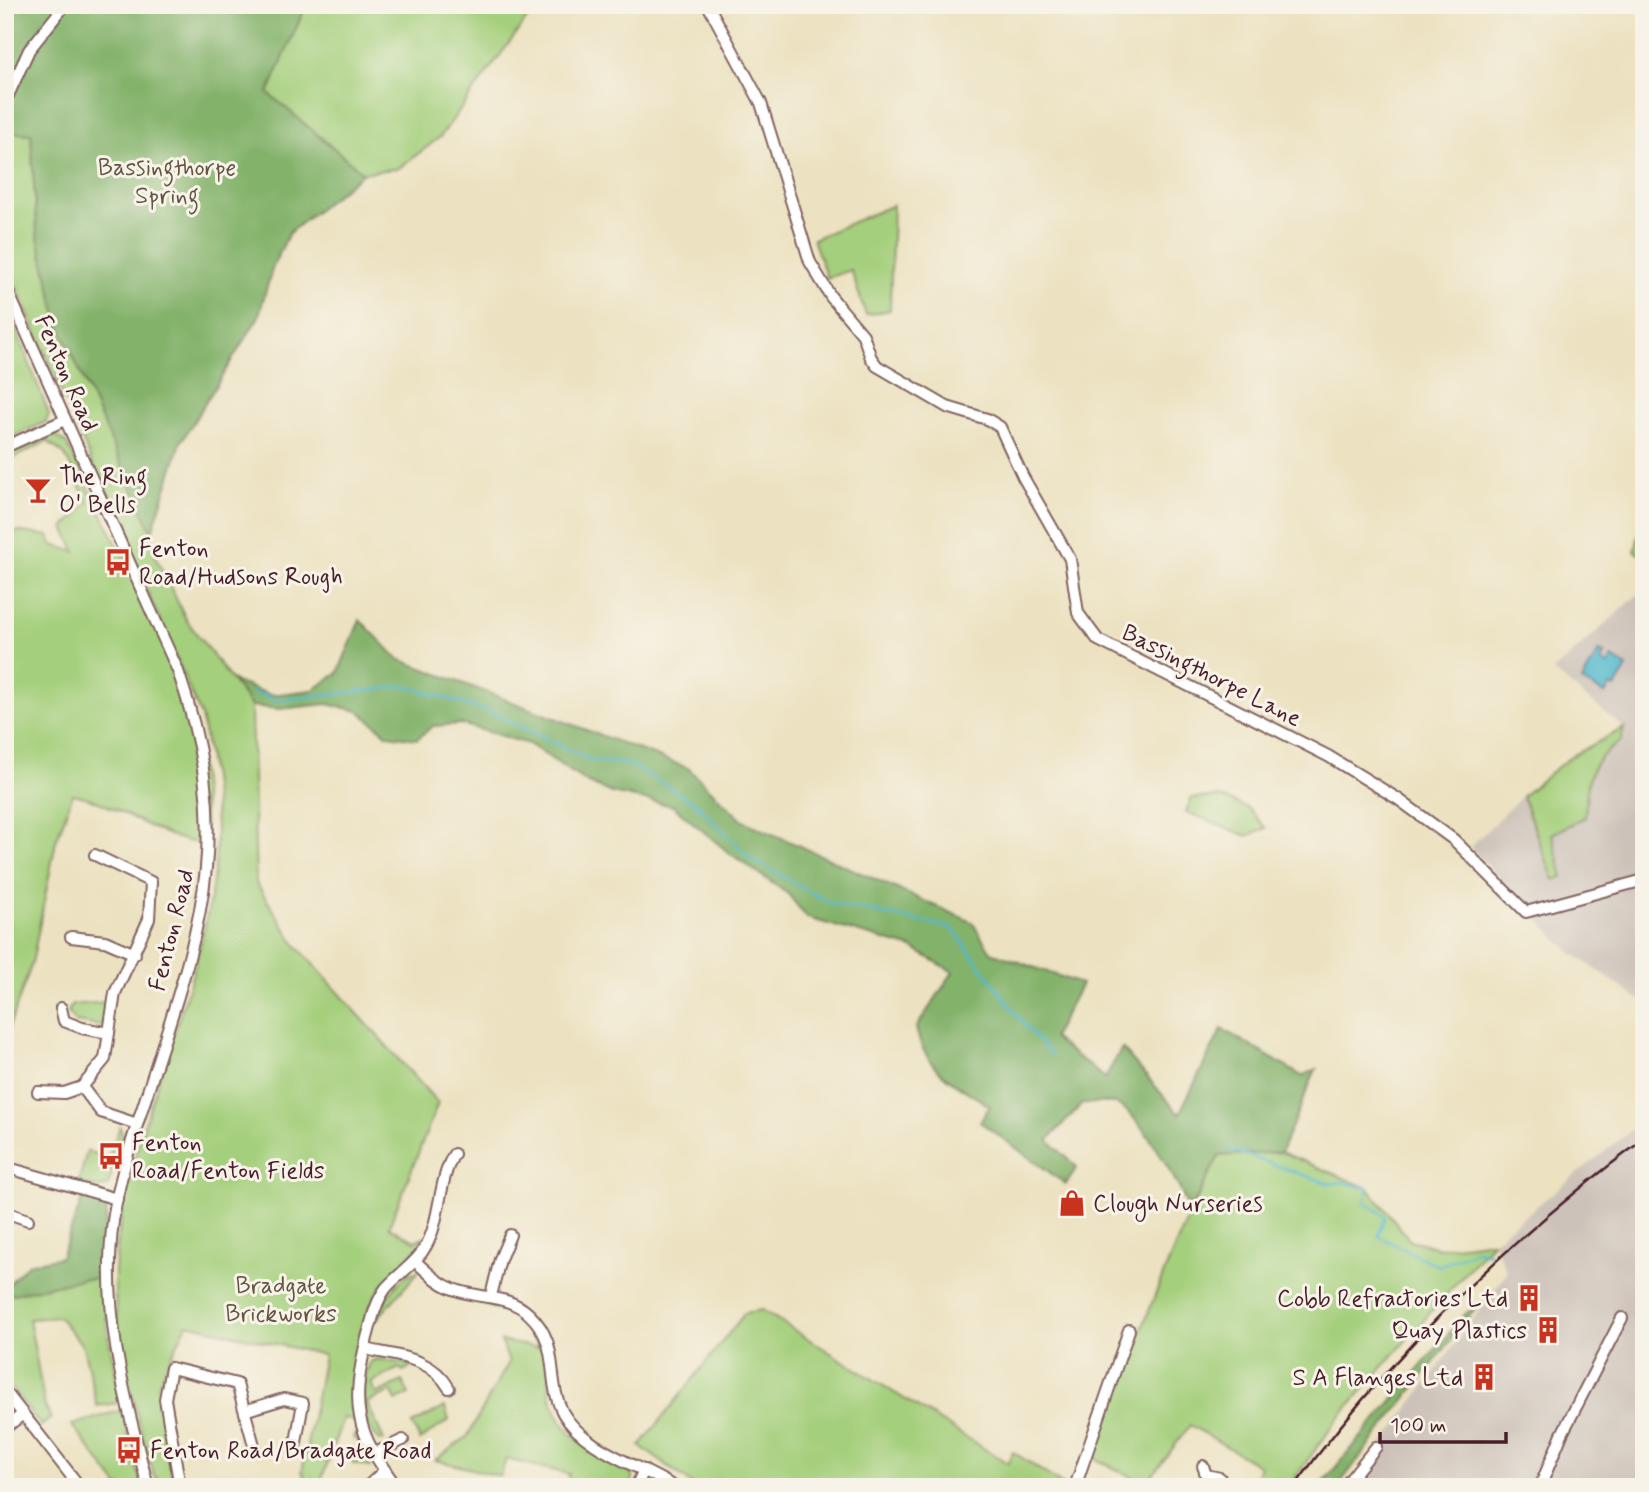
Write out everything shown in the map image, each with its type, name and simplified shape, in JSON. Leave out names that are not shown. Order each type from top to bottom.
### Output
[{"type":"street","points":[[5,102],[29,50],[65,5]]},
{"type":"street","name":"Bassingthorpe Lane","points":[[708,5],[761,103],[810,262],[831,297],[863,335],[871,358],[877,366],[947,407],[987,419],[1000,427],[1023,477],[1070,559],[1075,602],[1092,634],[1117,652],[1233,707],[1328,757],[1398,799],[1454,840],[1526,912],[1644,880]]},
{"type":"street","name":"Fenton Road","points":[[5,285],[178,671],[192,712],[206,778],[210,848],[203,903],[184,979],[137,1124],[117,1199],[110,1252],[109,1307],[116,1352],[148,1487]]},
{"type":"street","points":[[5,447],[65,420]]},
{"type":"street","points":[[38,1092],[64,1093],[82,1087],[105,1059],[115,993],[149,919],[155,880],[95,855]]},
{"type":"street","points":[[71,937],[85,934],[135,954]]},
{"type":"street","points":[[61,1008],[64,1021],[88,1030],[109,1033]]},
{"type":"street","points":[[82,1087],[101,1112],[137,1124]]},
{"type":"street","points":[[397,1487],[385,1470],[362,1424],[356,1398],[365,1349],[379,1299],[415,1261],[432,1234],[454,1154]]},
{"type":"street","points":[[6,1171],[117,1199]]},
{"type":"street","points":[[5,1212],[28,1220]]},
{"type":"street","points":[[491,1296],[500,1259],[510,1235]]},
{"type":"street","points":[[415,1261],[447,1287],[505,1299],[526,1311],[544,1332],[552,1355],[556,1393],[571,1424],[589,1439],[674,1487]]},
{"type":"street","points":[[1540,1487],[1562,1434],[1622,1318]]},
{"type":"street","points":[[1075,1487],[1129,1330]]},
{"type":"street","points":[[365,1349],[422,1362],[439,1373],[449,1388]]},
{"type":"street","points":[[178,1486],[165,1399],[168,1370],[175,1367],[237,1384],[247,1410],[255,1449]]},
{"type":"street","points":[[5,1391],[80,1487]]},
{"type":"street","points":[[247,1410],[284,1399],[303,1403],[294,1453]]},
{"type":"street","points":[[5,1429],[23,1414]]},
{"type":"street","points":[[376,1453],[403,1440]]},
{"type":"street","points":[[1344,1487],[1376,1447]]},
{"type":"street","points":[[636,1487],[644,1469]]},
{"type":"street","points":[[367,1487],[385,1470]]},
{"type":"street","points":[[1199,1487],[1204,1471],[1220,1478]]},
{"type":"shaded area","points":[[1644,589],[1644,1003],[1568,950],[1470,847],[1522,796],[1553,880],[1552,834],[1585,817],[1588,784],[1598,756],[1621,741],[1624,728],[1553,671]]},
{"type":"shaded area","points":[[1644,1120],[1644,1487],[1351,1487],[1507,1272],[1493,1241]]},
{"type":"green space","name":"Bassingthorpe Spring","points":[[5,5],[306,5],[268,93],[363,173],[289,233],[273,266],[258,318],[181,442],[152,532],[59,325],[37,233],[31,134],[5,132]]},
{"type":"green space","points":[[306,5],[537,5],[440,137],[399,168],[363,173],[268,93]]},
{"type":"green space","name":"Bradgate Brickworks","points":[[5,132],[31,134],[37,233],[59,325],[152,532],[156,558],[187,621],[251,706],[256,883],[296,945],[438,1103],[389,1227],[415,1241],[424,1237],[410,1257],[382,1286],[367,1315],[354,1370],[356,1421],[343,1418],[319,1487],[302,1487],[302,1472],[324,1355],[187,1324],[158,1384],[173,1477],[163,1483],[154,1476],[125,1368],[116,1313],[115,1285],[123,1207],[149,1109],[196,963],[208,913],[216,845],[213,789],[201,716],[5,260]]},
{"type":"green space","points":[[893,205],[890,310],[866,315],[851,270],[827,278],[813,239]]},
{"type":"green space","points":[[5,301],[49,414],[46,422],[5,440]]},
{"type":"green space","points":[[48,435],[56,436],[67,444],[140,591],[173,668],[196,743],[203,793],[205,844],[187,841],[154,829],[107,805],[73,794],[56,841],[32,963],[5,1038],[5,548],[15,531],[49,536],[52,545],[76,552],[64,528],[88,503],[65,455],[47,441],[10,460],[8,452]]},
{"type":"green space","points":[[1644,511],[1644,558],[1635,551]]},
{"type":"green space","points":[[360,620],[398,659],[688,768],[743,821],[972,922],[991,952],[1081,984],[1053,1038],[1105,1078],[1122,1048],[1179,1114],[1222,1029],[1302,1076],[1316,1069],[1281,1152],[1219,1156],[1192,1206],[1186,1203],[1175,1179],[1146,1133],[1125,1110],[1112,1103],[1082,1104],[1048,1140],[1077,1167],[1066,1184],[980,1122],[990,1106],[943,1075],[926,1056],[916,1028],[953,972],[912,948],[807,918],[788,894],[728,852],[673,806],[612,793],[588,783],[529,744],[461,724],[433,726],[417,739],[388,735],[359,711],[327,704],[280,709],[251,706],[233,681],[271,695],[313,690],[338,673]]},
{"type":"green space","points":[[1624,728],[1621,741],[1601,757],[1591,773],[1585,817],[1552,834],[1563,877],[1554,880],[1522,796],[1570,757]]},
{"type":"green space","points":[[1220,797],[1248,808],[1266,828],[1247,836],[1186,812],[1191,798]]},
{"type":"green space","points":[[106,1002],[102,1026],[75,1022],[68,1012],[72,1005]]},
{"type":"green space","points":[[120,1127],[123,1135],[108,1186],[100,1188],[78,1184],[87,1151],[108,1158]]},
{"type":"green space","points":[[1281,1152],[1368,1188],[1410,1240],[1439,1248],[1493,1241],[1340,1416],[1288,1487],[1252,1487],[1260,1466],[1190,1425],[1146,1484],[1094,1458],[1167,1267],[1219,1156]]},
{"type":"green space","points":[[83,1197],[103,1201],[107,1206],[103,1279],[82,1279],[5,1296],[5,1288],[28,1264],[61,1257]]},
{"type":"green space","points":[[411,1272],[418,1272],[376,1320],[390,1293]]},
{"type":"green space","points":[[82,1279],[103,1279],[108,1334],[120,1395],[118,1403],[97,1406],[83,1346],[59,1317],[29,1319],[45,1407],[51,1418],[41,1426],[5,1379],[5,1296]]},
{"type":"green space","points":[[482,1299],[507,1307],[536,1328],[547,1350],[550,1391],[561,1420],[581,1442],[630,1471],[633,1478],[627,1487],[566,1487],[569,1474],[506,1459],[500,1476],[435,1460],[467,1437],[509,1362],[501,1341],[539,1348],[518,1318],[480,1303]]},
{"type":"green space","points":[[1476,1308],[1337,1487],[1319,1487],[1466,1313]]},
{"type":"green space","points":[[762,1310],[1008,1463],[1013,1452],[1066,1487],[696,1487],[640,1446],[745,1313]]},
{"type":"green space","points":[[376,1359],[414,1365],[403,1371],[399,1368],[371,1383],[376,1394],[402,1381],[409,1394],[396,1401],[391,1391],[367,1403],[384,1440],[380,1441],[368,1424],[363,1403],[366,1372],[370,1362]]},
{"type":"green space","points":[[445,1407],[449,1420],[420,1440],[412,1424]]},
{"type":"green space","points":[[119,1411],[126,1417],[130,1459],[135,1464],[143,1487],[119,1487],[72,1425]]},
{"type":"green space","points":[[357,1431],[370,1458],[370,1467],[352,1463],[360,1442],[353,1438]]},
{"type":"water","points":[[1599,651],[1604,654],[1601,661],[1608,665],[1612,658],[1627,667],[1615,688],[1610,686],[1605,694],[1582,681]]},
{"type":"waterway","points":[[253,692],[279,700],[406,686],[490,712],[593,761],[629,764],[697,804],[748,857],[830,903],[952,928],[1023,1023],[1052,1055]]},
{"type":"waterway","points":[[1229,1149],[1330,1184],[1341,1182],[1368,1188],[1365,1202],[1385,1216],[1378,1236],[1438,1266],[1477,1250],[1489,1253]]},
{"type":"railway","points":[[1294,1487],[1371,1390],[1456,1300],[1547,1216],[1644,1139]]},
{"type":"place","name":"The Ring O' Bells","points":[[38,490]]},
{"type":"place","name":"Fenton Road/Hudsons Rough","points":[[118,562]]},
{"type":"place","name":"Fenton Road/Fenton Fields","points":[[111,1156]]},
{"type":"place","name":"Clough Nurseries","points":[[1072,1203]]},
{"type":"place","name":"Cobb Refractories Ltd","points":[[1529,1298]]},
{"type":"place","name":"Quay Plastics","points":[[1548,1330]]},
{"type":"place","name":"S A Flanges Ltd","points":[[1484,1377]]},
{"type":"place","name":"Fenton Road/Bradgate Road","points":[[129,1450]]}]
